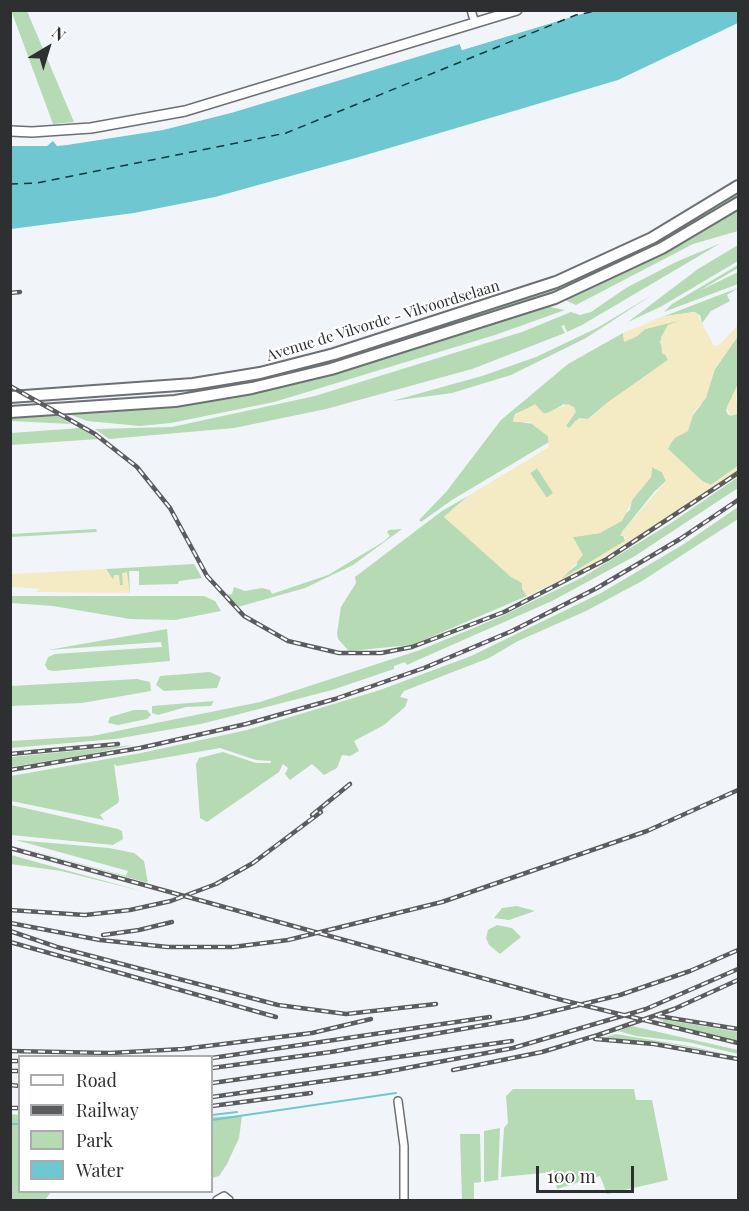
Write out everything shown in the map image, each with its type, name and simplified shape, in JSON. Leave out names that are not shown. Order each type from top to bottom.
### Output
[{"type":"main road","points":[[10,131],[50,132],[91,128],[185,111],[517,10]]},
{"type":"main road","name":"Avenue de Vilvorde - Vilvoordselaan","points":[[10,397],[183,385],[260,373],[333,354],[513,297],[564,278],[651,238],[738,186]]},
{"type":"main road","name":"Avenue de Vilvorde - Vilvoordselaan","points":[[10,412],[175,401],[252,388],[331,369],[555,298],[592,283],[662,248],[738,204]]},
{"type":"street","points":[[471,10],[475,23]]},
{"type":"street","points":[[398,1101],[404,1146],[404,1200]]},
{"type":"street","points":[[217,1200],[224,1196],[229,1200]]},
{"type":"green space","points":[[11,10],[27,11],[74,122],[53,124]]},
{"type":"green space","points":[[738,190],[738,199],[609,271],[530,303],[364,356],[300,372],[299,370],[300,367],[552,287]]},
{"type":"green space","points":[[738,208],[738,231],[693,244],[576,305],[567,301],[567,297],[653,258]]},
{"type":"green space","points":[[721,243],[582,325],[567,332],[564,325],[561,326],[565,333],[472,369],[326,409],[234,428],[109,439],[95,429],[172,427],[315,396],[522,332],[571,312],[580,315],[591,312],[626,288],[676,262]]},
{"type":"green space","points":[[738,245],[738,261],[662,306],[628,322],[698,269]]},
{"type":"green space","points":[[738,265],[738,268],[699,291],[738,272],[738,284],[664,312],[672,304]]},
{"type":"green space","points":[[738,288],[727,295],[730,301],[711,311],[702,323],[700,315],[693,312],[666,316],[641,325]]},
{"type":"green space","points":[[652,295],[586,338],[511,375],[452,393],[392,401],[482,376],[536,357],[597,328]]},
{"type":"green space","points":[[545,306],[565,310],[495,335],[274,402],[171,423],[140,426],[87,421],[63,412],[266,390],[349,369]]},
{"type":"green space","points":[[683,319],[697,323],[702,335],[693,332],[682,320],[668,325],[660,342],[668,360],[588,419],[575,421],[570,429],[566,426],[575,410],[564,404],[547,414],[526,409],[515,414],[513,421],[533,424],[548,436],[549,442],[452,500],[421,522],[419,520],[446,492],[501,420],[568,364],[623,333],[624,341],[645,329]]},
{"type":"green space","points":[[738,336],[738,384],[726,410],[728,415],[738,414],[738,466],[711,485],[702,481],[668,449],[701,405],[715,369]]},
{"type":"green space","points":[[11,415],[57,415],[71,424],[11,421]]},
{"type":"green space","points":[[80,428],[98,439],[11,445],[11,433]]},
{"type":"green space","points":[[652,467],[662,472],[666,481],[654,492],[622,532],[625,541],[562,579],[561,577],[577,565],[572,537],[600,533],[630,510],[632,499],[651,477]]},
{"type":"green space","points":[[537,468],[554,493],[546,498],[530,473]]},
{"type":"green space","points":[[738,477],[738,488],[635,556],[552,601],[407,665],[405,662],[394,666],[394,669],[332,690],[201,724],[115,739],[11,748],[11,741],[92,736],[260,702],[420,650],[500,617],[583,577],[671,523]]},
{"type":"green space","points":[[468,496],[444,517],[522,583],[527,596],[412,645],[349,651],[338,639],[337,633],[341,607],[356,583],[355,577],[442,511]]},
{"type":"green space","points":[[738,507],[738,519],[642,581],[586,611],[518,641],[489,658],[404,691],[400,697],[408,699],[405,707],[384,725],[354,741],[359,751],[350,756],[342,755],[337,768],[324,775],[312,764],[290,780],[285,774],[288,768],[283,764],[279,772],[207,822],[200,818],[196,764],[199,758],[223,752],[256,763],[271,763],[271,761],[256,760],[220,748],[117,766],[114,764],[119,800],[100,815],[104,820],[11,801],[11,776],[141,753],[247,730],[380,690],[471,656],[601,593],[684,544]]},
{"type":"green space","points":[[96,529],[97,532],[11,537],[11,534]]},
{"type":"green space","points":[[402,529],[353,565],[305,588],[238,607],[226,595],[232,594],[234,587],[245,591],[262,588],[270,590],[272,594],[328,575],[383,542],[390,536],[387,532],[389,530]]},
{"type":"green space","points":[[194,564],[202,578],[179,581],[178,584],[139,585],[139,571],[129,571],[130,592],[127,586],[120,586],[114,581],[106,569]]},
{"type":"green space","points":[[10,596],[204,596],[215,601],[221,611],[175,620],[130,619],[53,606],[11,603]]},
{"type":"green space","points":[[167,629],[170,661],[54,671],[48,670],[45,665],[48,657],[55,654],[162,647],[161,642],[48,650]]},
{"type":"green space","points":[[210,672],[221,677],[217,688],[164,691],[156,685],[160,676]]},
{"type":"green space","points":[[137,679],[150,682],[151,691],[82,703],[11,706],[11,686]]},
{"type":"green space","points":[[214,701],[211,706],[186,707],[158,715],[152,713],[152,706]]},
{"type":"green space","points":[[134,710],[147,710],[151,715],[147,719],[118,725],[108,723],[110,717]]},
{"type":"green space","points":[[134,745],[85,755],[11,767],[11,757]]},
{"type":"green space","points":[[11,805],[118,829],[122,831],[123,839],[113,845],[11,835]]},
{"type":"green space","points":[[16,840],[109,848],[134,853],[144,861],[148,883],[11,845],[126,876],[128,871]]},
{"type":"green space","points":[[11,855],[145,892],[61,871],[11,864]]},
{"type":"green space","points":[[517,906],[535,911],[509,920],[494,918],[502,908]]},
{"type":"green space","points":[[497,925],[512,928],[521,937],[500,954],[489,945],[486,938],[488,930]]},
{"type":"green space","points":[[655,1018],[738,1032],[738,1041],[663,1023]]},
{"type":"green space","points":[[632,1026],[738,1050],[738,1054],[688,1042],[636,1036],[618,1031]]},
{"type":"green space","points":[[616,1034],[694,1047],[738,1057],[671,1044],[602,1038]]},
{"type":"green space","points":[[513,1089],[634,1089],[636,1100],[652,1100],[668,1180],[607,1194],[600,1176],[557,1189],[554,1172],[501,1177],[504,1128],[508,1123],[506,1096]]},
{"type":"green space","points":[[11,1114],[18,1115],[18,1193],[50,1193],[45,1200],[11,1200]]},
{"type":"green space","points":[[242,1116],[239,1138],[227,1164],[219,1176],[213,1178],[213,1117]]},
{"type":"green space","points":[[500,1128],[498,1180],[484,1182],[484,1131]]},
{"type":"green space","points":[[460,1134],[480,1134],[481,1182],[474,1183],[474,1200],[462,1200]]},
{"type":"sand","points":[[696,312],[714,346],[719,345],[738,325],[738,336],[715,369],[706,398],[694,412],[688,431],[673,439],[668,449],[702,481],[711,485],[738,466],[738,471],[598,562],[527,596],[522,583],[511,577],[444,517],[468,496],[549,447],[548,436],[529,422],[513,422],[515,415],[535,404],[544,414],[568,404],[574,407],[576,412],[566,426],[569,428],[579,418],[589,419],[607,403],[668,360],[667,355],[662,354],[661,337],[668,325],[682,320],[645,329],[636,337],[624,342],[623,333],[666,316]],"holes":[[[652,467],[662,472],[666,481],[622,532],[620,536],[625,536],[625,541],[562,579],[583,555],[573,537],[600,533],[622,521],[633,499],[651,477]],[[537,468],[553,493],[547,498],[530,473]]]},
{"type":"sand","points":[[738,384],[736,398],[738,414],[730,416],[727,407]]},
{"type":"sand","points":[[106,569],[113,580],[114,575],[119,575],[120,585],[123,585],[122,573],[127,572],[130,593],[36,592],[41,589],[11,587],[11,574]]},
{"type":"water","points":[[591,11],[738,11],[738,23],[618,80],[359,157],[215,197],[134,213],[11,229],[11,146],[47,146],[53,141],[57,146],[67,145],[163,130],[231,113],[460,44],[462,50]]},
{"type":"pier","points":[[581,10],[591,11],[462,50],[459,42],[464,46]]},
{"type":"waterway","points":[[213,1120],[396,1093]]},
{"type":"waterway","points":[[213,1115],[237,1112]]},
{"type":"waterway","points":[[10,1124],[18,1124]]},
{"type":"ferry route","points":[[10,184],[37,183],[286,133],[576,15],[601,10]]},
{"type":"railway","points":[[10,293],[20,292]]},
{"type":"railway","points":[[10,386],[95,434],[137,467],[170,508],[207,576],[244,616],[288,641],[339,653],[381,653],[412,647],[504,612],[607,559],[738,473]]},
{"type":"railway","points":[[10,770],[140,748],[246,724],[335,699],[424,668],[512,631],[597,588],[680,539],[738,500]]},
{"type":"railway","points":[[10,754],[118,744]]},
{"type":"railway","points":[[312,815],[350,784]]},
{"type":"railway","points":[[10,923],[100,940],[168,947],[233,947],[288,940],[442,902],[647,831],[738,790]]},
{"type":"railway","points":[[10,910],[85,915],[130,910],[171,901],[216,884],[253,863],[321,812]]},
{"type":"railway","points":[[10,848],[562,1000],[738,1043]]},
{"type":"railway","points":[[103,935],[172,922]]},
{"type":"railway","points":[[10,931],[57,947],[278,1005],[346,1014],[436,1004]]},
{"type":"railway","points":[[10,942],[276,1017]]},
{"type":"railway","points":[[213,1068],[331,1052],[525,1018],[620,995],[690,971],[738,950]]},
{"type":"railway","points":[[213,1097],[380,1073],[513,1048],[646,1009],[738,969]]},
{"type":"railway","points":[[453,1070],[542,1052],[598,1035],[674,1009],[738,980]]},
{"type":"railway","points":[[658,1016],[738,1029]]},
{"type":"railway","points":[[213,1058],[490,1017]]},
{"type":"railway","points":[[10,1051],[110,1053],[183,1049],[312,1033],[371,1019]]},
{"type":"railway","points":[[595,1039],[654,1044],[738,1059]]},
{"type":"railway","points":[[213,1083],[512,1041]]},
{"type":"railway","points":[[10,1061],[18,1061]]},
{"type":"railway","points":[[10,1071],[18,1071]]},
{"type":"railway","points":[[10,1085],[18,1086]]},
{"type":"railway","points":[[213,1106],[311,1093]]},
{"type":"railway","points":[[10,1108],[18,1108]]}]
